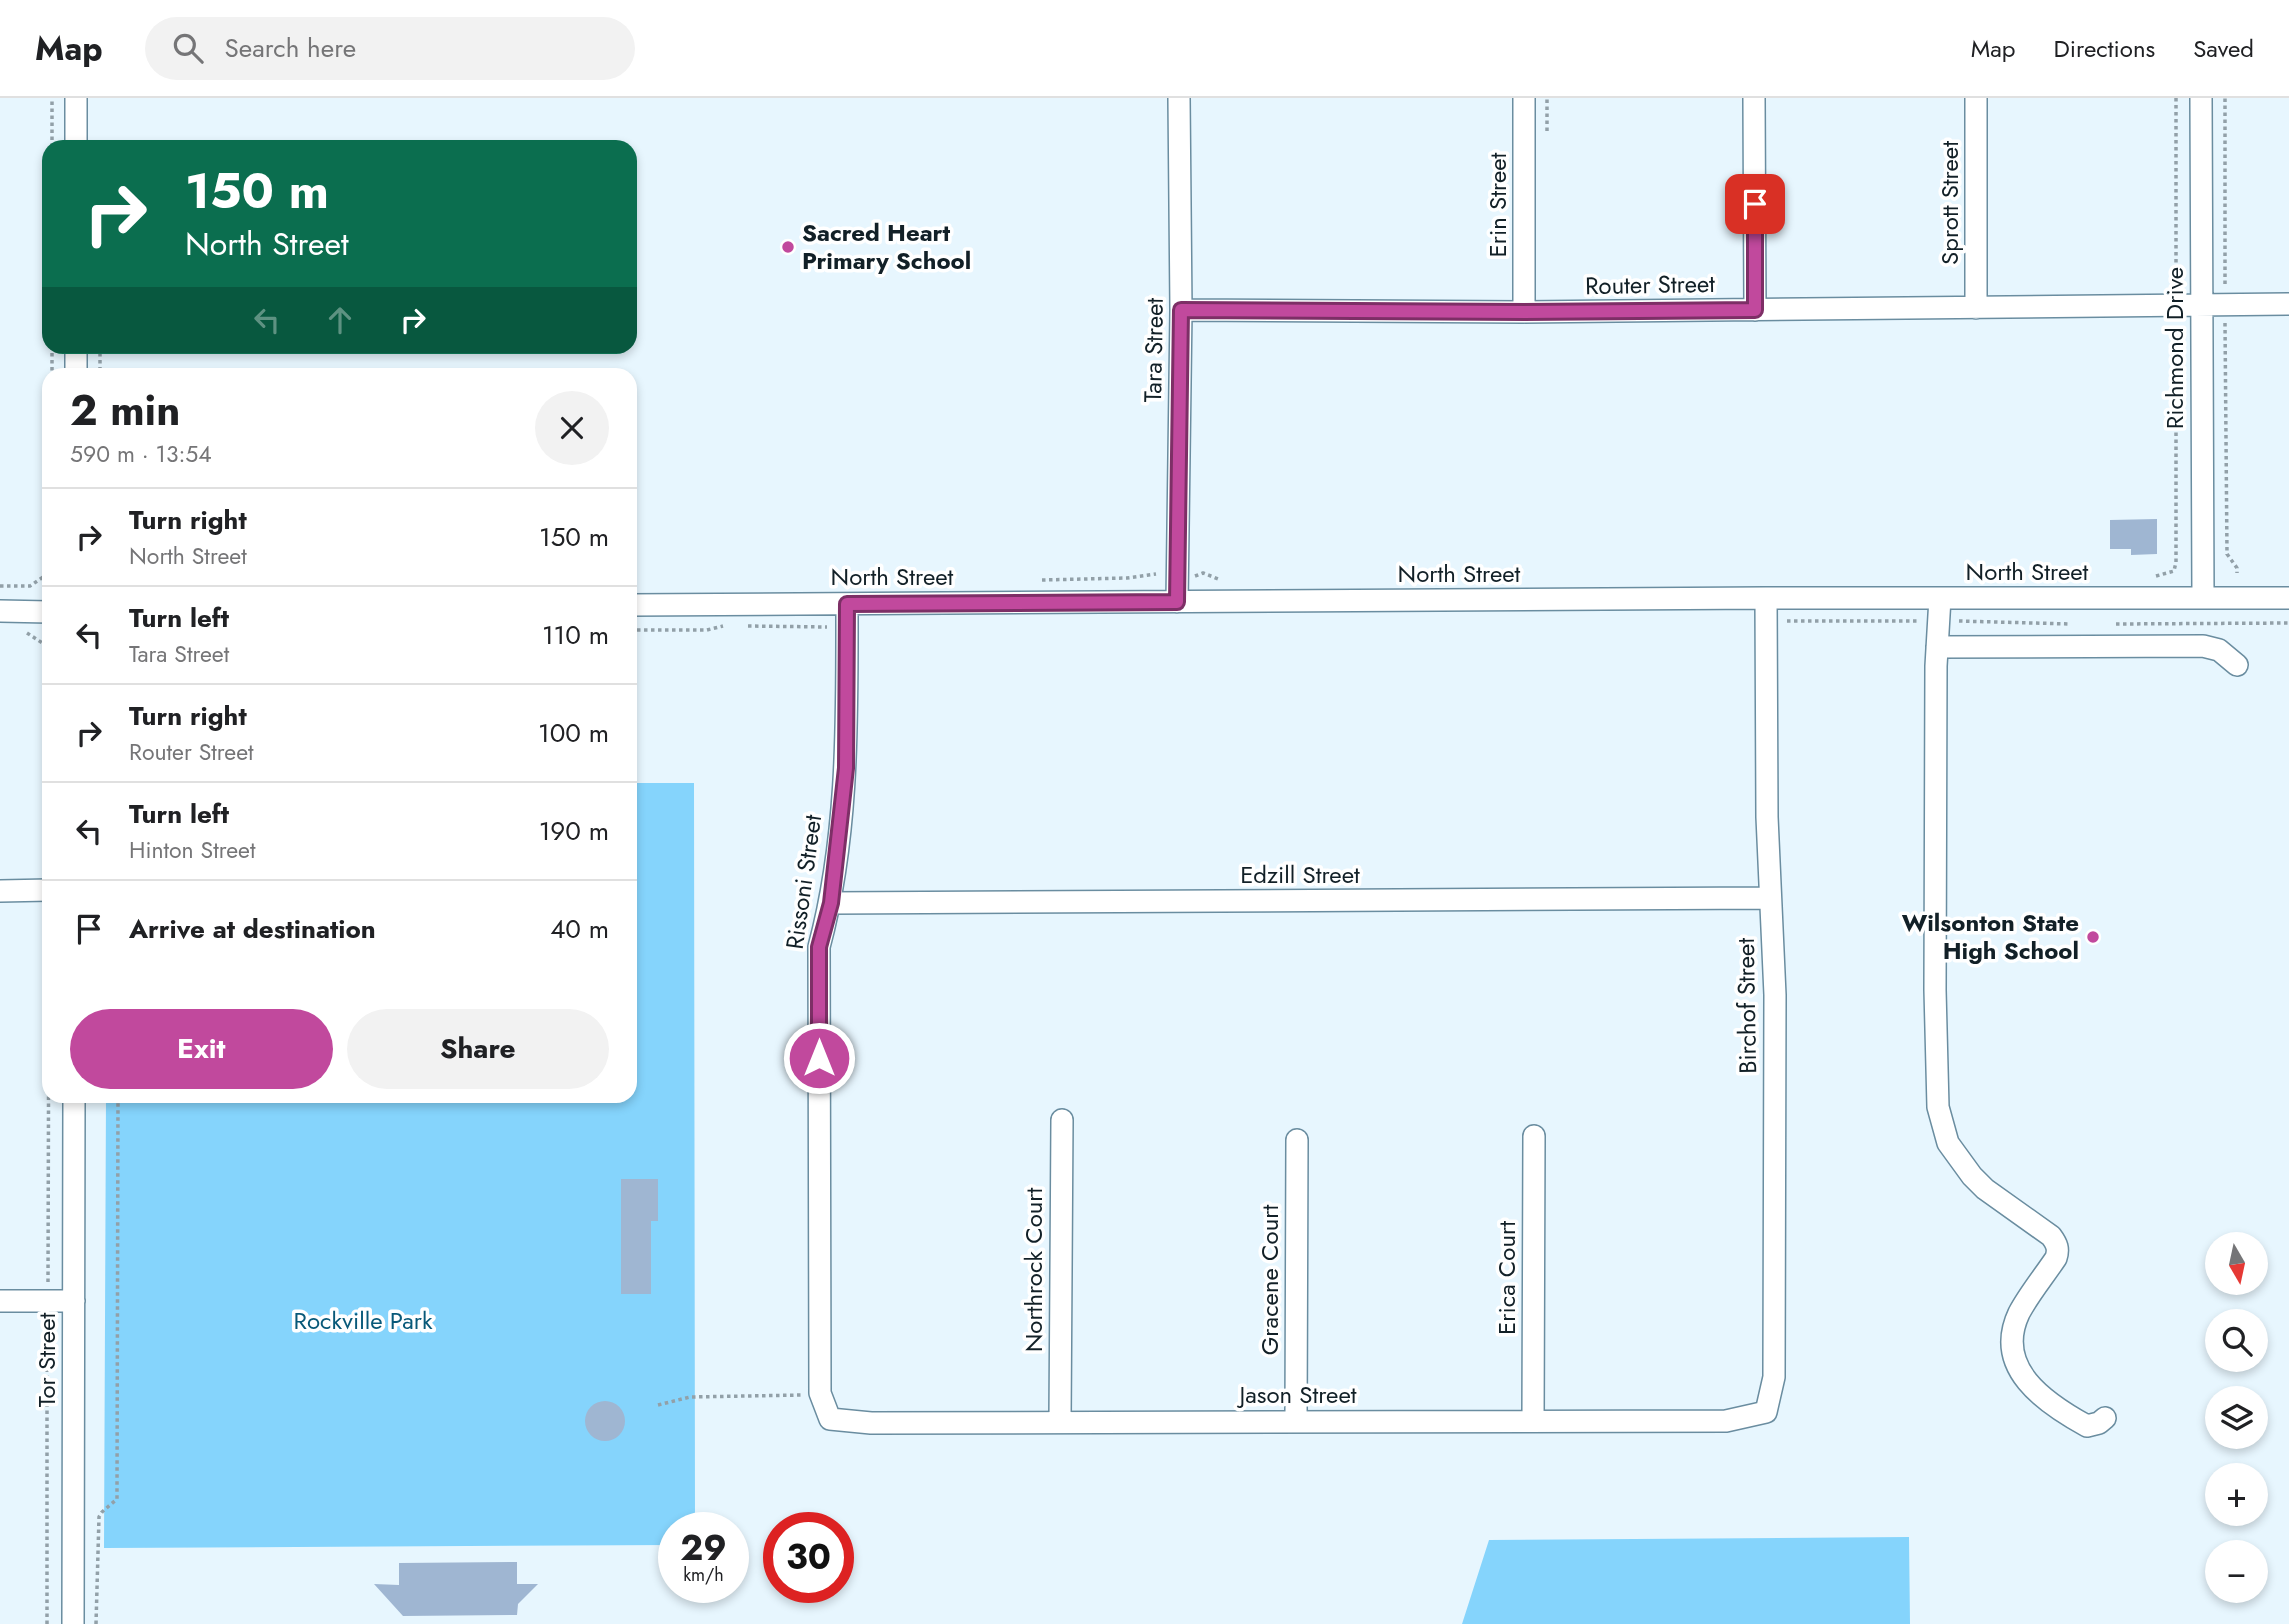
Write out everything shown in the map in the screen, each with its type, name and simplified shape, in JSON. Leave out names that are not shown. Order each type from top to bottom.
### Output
[{"type":"street","points":[[76,98],[76,140]]},
{"type":"street","name":"Tara Street","points":[[1177,602],[1181,310],[1179,98]]},
{"type":"street","name":"Erin Street","points":[[1524,98],[1524,312]]},
{"type":"street","points":[[1754,98],[1755,310]]},
{"type":"street","name":"Sprott Street","points":[[1976,98],[1976,308]]},
{"type":"street","name":"Richmond Drive","points":[[2201,98],[2203,598]]},
{"type":"street","name":"Router Street","points":[[1181,310],[1524,312],[2289,304]]},
{"type":"street","name":"North Street","points":[[637,605],[1766,598],[2289,598]]},
{"type":"street","name":"Birchof Street","points":[[1766,598],[1769,898],[1775,995],[1774,1377],[1766,1412]]},
{"type":"street","points":[[1940,598],[1937,647],[1935,1015],[1938,1107],[1948,1143],[1972,1176],[1985,1189],[2051,1236],[2057,1244],[2059,1251],[2056,1258],[2020,1312],[2014,1327],[2013,1352],[2019,1373],[2036,1390],[2087,1426],[2099,1423],[2105,1418]]},
{"type":"street","name":"Rissoni Street","points":[[830,1419],[820,1393],[819,947],[831,903],[846,768],[847,604]]},
{"type":"street","points":[[0,611],[42,612]]},
{"type":"street","points":[[1937,647],[2203,646],[2219,650],[2237,665]]},
{"type":"street","points":[[0,891],[42,890]]},
{"type":"street","name":"Edzill Street","points":[[831,903],[1769,898]]},
{"type":"street","name":"Tor Street","points":[[73,1624],[74,1103]]},
{"type":"street","name":"Northrock Court","points":[[1060,1421],[1062,1120]]},
{"type":"street","name":"Erica Court","points":[[1533,1420],[1534,1136]]},
{"type":"street","name":"Gracene Court","points":[[1296,1421],[1297,1140]]},
{"type":"street","points":[[0,1301],[74,1301]]},
{"type":"street","name":"Jason Street","points":[[830,1419],[871,1423],[1726,1420],[1766,1412]]},
{"type":"path","points":[[52,98],[52,140]]},
{"type":"path","points":[[2174,571],[2176,98]]},
{"type":"path","points":[[2225,98],[2227,554],[2237,568],[2237,573]]},
{"type":"path","points":[[0,586],[30,586],[42,578]]},
{"type":"path","points":[[1766,620],[2077,624]]},
{"type":"path","points":[[2104,624],[2289,623]]},
{"type":"path","points":[[741,625],[760,628],[847,627]]},
{"type":"path","points":[[637,630],[707,630],[725,626]]},
{"type":"path","points":[[27,633],[42,643]]},
{"type":"path","points":[[47,1624],[48,1103]]},
{"type":"path","points":[[96,1624],[99,1517],[117,1499],[118,1103]]},
{"type":"path","points":[[658,1405],[691,1397],[820,1393]]},
{"type":"green space","name":"Rockville Park","points":[[637,783],[694,783],[695,1512],[658,1512],[658,1545],[104,1548],[106,1103],[637,1103]]},
{"type":"green space","points":[[1909,1537],[1910,1624],[1462,1624],[1489,1540]]},
{"type":"building","points":[[2157,519],[2157,554],[2131,555],[2131,549],[2110,549],[2110,520]]},
{"type":"building","points":[[621,1179],[658,1179],[658,1221],[651,1221],[651,1294],[621,1294]]},
{"type":"building","points":[[605,1401],[619,1407],[625,1421],[619,1435],[605,1441],[591,1435],[585,1421],[591,1407]]},
{"type":"building","points":[[517,1562],[517,1584],[538,1584],[518,1604],[517,1615],[403,1616],[374,1584],[399,1585],[399,1563]]},
{"type":"place","name":"Sacred Heart Primary School","points":[[788,247]]},
{"type":"place","name":"Wilsonton State High School","points":[[2093,937]]},
{"type":"route","points":[[819,1058],[819,947],[831,903],[846,768],[847,604],[1177,602],[1181,310],[1755,310],[1755,204]]}]
